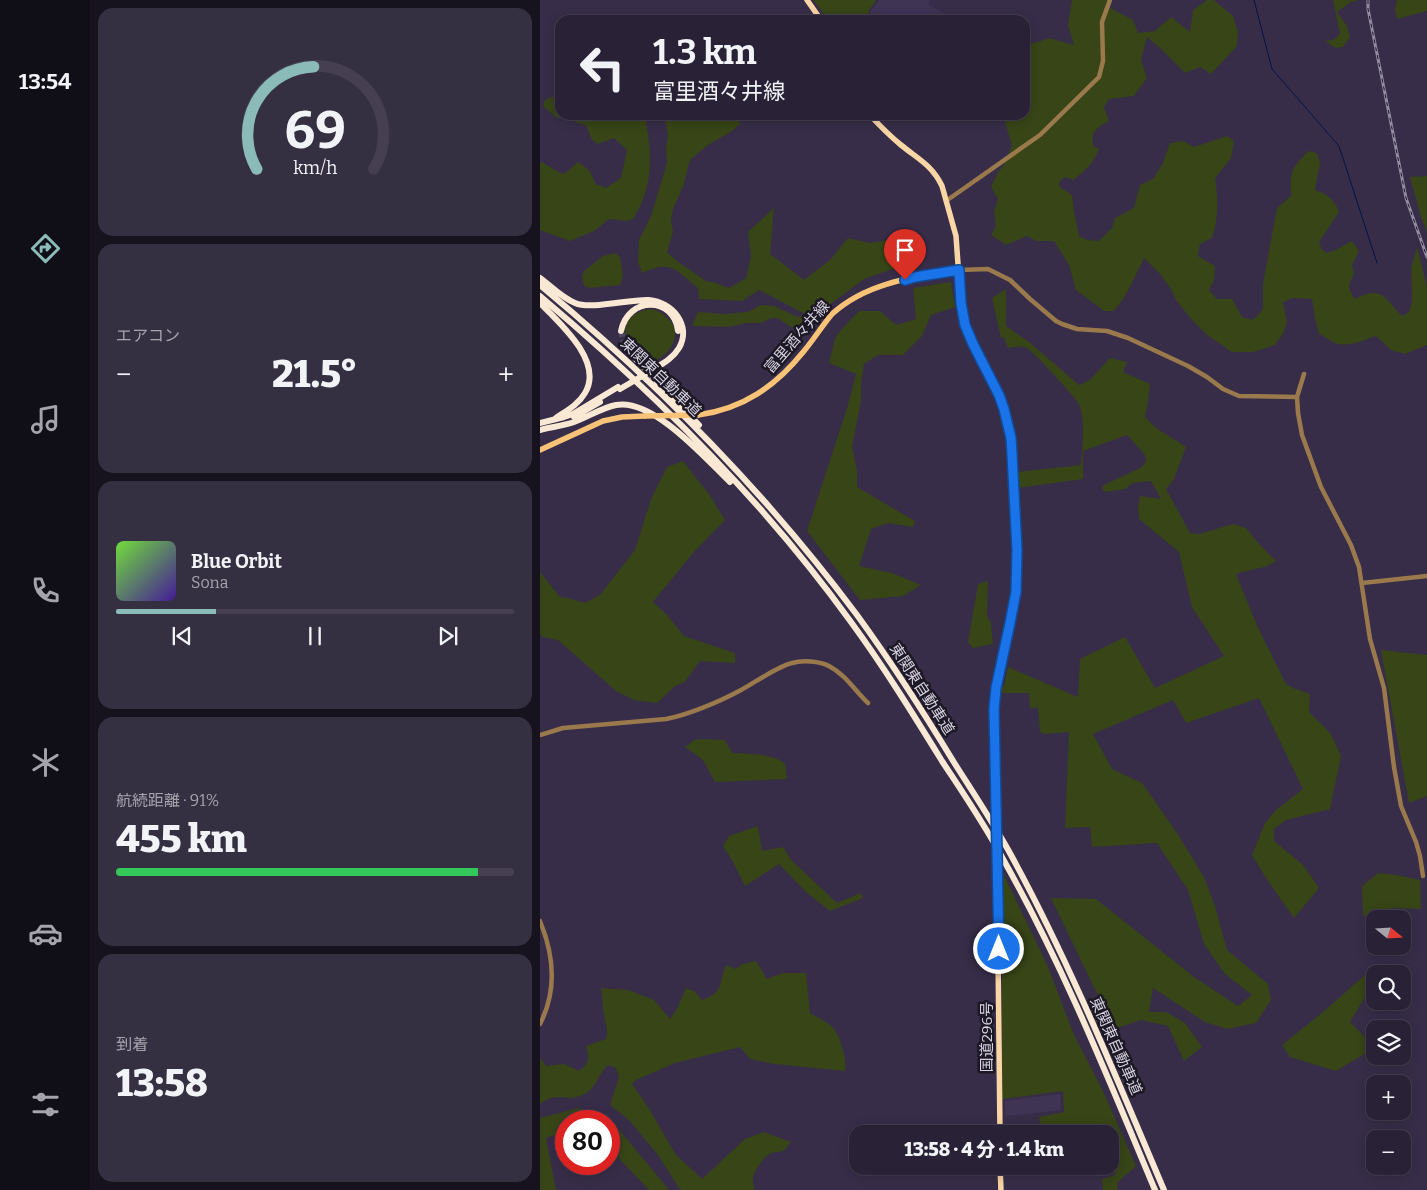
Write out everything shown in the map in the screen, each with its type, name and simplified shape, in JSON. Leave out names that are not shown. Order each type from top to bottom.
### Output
[{"type":"highway","points":[[807,0],[818,15]]},
{"type":"highway","name":"国道296号","points":[[875,120],[886,132],[928,164],[939,180],[956,236],[965,325],[999,395],[1011,438],[1017,569],[1014,606],[995,691],[1000,1125]]},
{"type":"highway","points":[[540,278],[565,298],[577,304],[589,306],[649,300],[664,303],[673,310],[680,321],[682,336],[678,349],[672,358],[573,414],[540,423]]},
{"type":"highway","name":"東関東自動車道","points":[[540,285],[634,368],[733,467],[780,520],[857,615],[900,677],[994,827],[1031,894],[1063,959],[1164,1190]]},
{"type":"highway","name":"東関東自動車道","points":[[540,296],[636,380],[708,452],[769,520],[824,586],[887,673],[1003,858],[1069,992],[1155,1190]]},
{"type":"highway","points":[[540,303],[574,340],[585,357],[589,371],[589,382],[581,399],[556,418]]},
{"type":"highway","points":[[622,331],[624,321],[629,313],[638,306],[653,304],[662,307],[674,318],[678,332],[676,345],[671,353],[652,368]]},
{"type":"highway","points":[[628,350],[712,439],[733,467]]},
{"type":"highway","points":[[557,426],[566,420],[580,415],[619,388]]},
{"type":"highway","points":[[540,430],[574,422],[598,410],[616,405],[625,404],[639,407],[658,417],[677,432],[769,520]]},
{"type":"highway","points":[[1000,1175],[1001,1190]]},
{"type":"main road","name":"富里酒々井線","points":[[540,450],[604,421],[622,416],[698,415],[740,403],[757,395],[772,384],[793,364],[832,314],[850,300],[879,286],[915,277],[959,270]]},
{"type":"street","points":[[946,201],[1040,135],[1099,77],[1103,61],[1102,22],[1110,0]]},
{"type":"street","points":[[959,270],[988,270],[995,273],[1010,280],[1030,299],[1062,324],[1077,329],[1107,331],[1128,338],[1188,366],[1223,389],[1239,396],[1297,397]]},
{"type":"street","points":[[1304,374],[1297,397],[1303,440],[1321,487],[1359,567],[1370,639],[1384,688],[1401,806],[1416,842],[1423,876]]},
{"type":"street","points":[[1362,583],[1427,576]]},
{"type":"street","points":[[540,735],[563,728],[666,719],[678,716],[739,692],[792,663],[812,662],[828,665],[846,678],[868,703]]},
{"type":"street","points":[[540,921],[549,945],[552,969],[550,996],[540,1024]]},
{"type":"shaded area","points":[[930,0],[928,4],[947,15],[871,15],[871,11],[879,1]]},
{"type":"shaded area","points":[[1060,1094],[1061,1110],[1006,1116],[1005,1101]]},
{"type":"green space","points":[[813,0],[876,0],[869,10],[868,15],[824,15]]},
{"type":"green space","points":[[1072,0],[1108,0],[1106,6],[1133,20],[1138,33],[1155,31],[1171,17],[1190,32],[1193,10],[1207,0],[1214,0],[1233,16],[1238,32],[1237,46],[1211,74],[1200,67],[1185,73],[1147,37],[1141,60],[1147,78],[1134,96],[1109,99],[1104,107],[1109,121],[1097,128],[1093,137],[1094,147],[1099,148],[1095,158],[1073,180],[1065,177],[1060,181],[1059,186],[1072,195],[1079,236],[1087,240],[1099,241],[1112,228],[1115,218],[1134,208],[1140,185],[1153,179],[1163,163],[1170,143],[1183,141],[1194,147],[1227,136],[1234,141],[1231,158],[1215,178],[1217,193],[1216,223],[1212,238],[1200,244],[1198,256],[1215,266],[1214,280],[1209,290],[1217,299],[1232,299],[1242,317],[1252,320],[1263,309],[1263,284],[1277,208],[1291,196],[1291,175],[1298,162],[1308,151],[1317,153],[1320,163],[1315,190],[1330,198],[1339,212],[1319,242],[1322,250],[1327,253],[1352,241],[1359,251],[1352,265],[1354,274],[1349,286],[1352,295],[1355,299],[1377,293],[1387,299],[1402,316],[1409,312],[1412,302],[1411,268],[1417,247],[1427,287],[1427,345],[1405,354],[1391,350],[1376,336],[1355,343],[1338,344],[1319,334],[1312,299],[1293,298],[1283,302],[1287,322],[1284,332],[1275,345],[1253,352],[1232,352],[1207,335],[1191,319],[1176,300],[1161,275],[1144,258],[1119,305],[1114,311],[1104,311],[1076,290],[1069,265],[1054,241],[1036,241],[1027,236],[1006,245],[991,235],[996,226],[994,211],[998,199],[991,187],[998,172],[1004,165],[1012,145],[1004,120],[1030,120],[1030,43],[1049,38],[1074,45],[1068,25]]},
{"type":"green space","points":[[1333,0],[1359,0],[1351,2],[1337,12],[1347,26],[1350,37],[1343,47],[1336,48],[1325,41],[1333,40],[1340,34]]},
{"type":"green space","points":[[1397,0],[1427,0],[1427,11],[1397,19],[1395,9]]},
{"type":"green space","points":[[555,96],[555,116],[543,106],[545,100]]},
{"type":"green space","points":[[574,120],[645,120],[649,142],[650,168],[645,194],[633,219],[627,221],[609,219],[594,231],[570,241],[540,230],[540,162],[564,174],[578,162],[589,170],[596,184],[606,188],[621,178],[627,150],[614,138],[598,144],[592,140],[586,125],[577,123]]},
{"type":"green space","points":[[664,120],[740,120],[740,124],[732,131],[708,145],[691,159],[684,184],[673,209],[671,221],[673,232],[667,252],[706,281],[729,288],[746,278],[751,256],[748,232],[774,208],[770,254],[804,280],[830,260],[848,238],[870,243],[894,239],[902,242],[918,260],[864,279],[796,330],[777,318],[761,323],[746,323],[730,327],[692,326],[698,312],[724,314],[748,312],[761,305],[774,306],[798,317],[805,314],[759,290],[742,301],[699,299],[698,288],[673,268],[660,267],[642,273],[638,262],[639,240],[651,216],[667,163],[666,148],[668,135]]},
{"type":"green space","points":[[1427,176],[1427,232],[1410,177]]},
{"type":"green space","points":[[615,253],[620,257],[623,276],[620,285],[590,288],[584,286],[582,276],[584,271],[603,256]]},
{"type":"green space","points":[[951,282],[955,307],[931,315],[922,336],[903,355],[878,355],[864,364],[861,401],[852,447],[857,470],[857,487],[915,521],[913,527],[888,523],[871,529],[859,566],[892,573],[921,585],[903,596],[860,600],[807,531],[847,408],[856,374],[829,363],[835,339],[859,311],[880,311],[896,325],[916,319],[913,288]]},
{"type":"green space","points":[[1006,289],[1006,326],[1029,342],[1079,385],[1090,380],[1110,358],[1127,362],[1123,372],[1150,384],[1145,417],[1156,428],[1186,447],[1174,479],[1166,489],[1190,533],[1199,534],[1233,524],[1246,528],[1276,561],[1262,568],[1236,574],[1258,628],[1286,684],[1310,694],[1309,712],[1331,734],[1341,756],[1330,809],[1286,820],[1274,829],[1274,841],[1303,865],[1319,888],[1294,918],[1252,855],[1265,823],[1276,810],[1303,789],[1259,698],[1186,723],[1173,700],[1093,734],[1112,769],[1142,783],[1177,833],[1204,877],[1215,906],[1227,950],[1268,984],[1271,1000],[1256,1023],[1227,1029],[1205,1022],[1153,988],[1149,1012],[1166,1012],[1185,1023],[1202,1047],[1184,1061],[1168,1026],[1141,1020],[1114,1029],[1051,898],[1096,899],[1194,977],[1238,1006],[1252,995],[1225,974],[1204,944],[1188,890],[1157,843],[1092,847],[1090,827],[1065,828],[1069,732],[1044,734],[1040,732],[1038,708],[1030,708],[1029,693],[1000,693],[1000,686],[1004,686],[1008,667],[1078,697],[1080,659],[1125,637],[1155,688],[1224,656],[1192,607],[1179,552],[1139,519],[1138,507],[1140,496],[1161,499],[1151,481],[1133,483],[1125,489],[1105,492],[1102,488],[1104,485],[1142,467],[1146,461],[1145,455],[1127,435],[1083,451],[1083,479],[1018,488],[1017,472],[1081,465],[1083,427],[1079,404],[1054,375],[1027,348],[1020,346],[1008,348],[1004,337],[1001,338],[992,298]]},
{"type":"green space","points":[[652,309],[670,320],[675,331],[675,338],[668,351],[652,363],[626,338],[626,326],[635,314]]},
{"type":"green space","points":[[683,461],[711,497],[725,520],[693,553],[653,602],[667,615],[684,636],[735,653],[735,663],[700,661],[685,682],[675,686],[657,703],[634,700],[616,691],[558,640],[542,637],[540,633],[540,572],[560,597],[585,603],[600,595],[635,550],[651,499],[667,467]]},
{"type":"green space","points":[[988,581],[987,616],[991,623],[993,644],[973,648],[968,642],[978,584]]},
{"type":"green space","points":[[1381,650],[1427,655],[1427,796],[1409,803]]},
{"type":"green space","points":[[694,740],[725,740],[732,753],[759,755],[779,760],[785,763],[787,779],[715,782],[703,760],[685,747]]},
{"type":"green space","points":[[758,826],[762,851],[783,847],[791,860],[837,903],[861,893],[863,898],[830,911],[807,893],[779,864],[745,886],[723,846],[729,836]]},
{"type":"green space","points":[[1002,871],[1048,967],[1074,1035],[1118,1125],[1040,1125],[1039,1117],[1064,1112],[1063,1091],[1002,1099]]},
{"type":"green space","points":[[1378,873],[1420,880],[1421,909],[1391,908],[1392,910],[1366,910],[1366,916],[1363,916],[1362,886]]},
{"type":"green space","points":[[756,961],[767,979],[783,973],[806,973],[810,1013],[832,1027],[836,1032],[844,1056],[845,1071],[775,1064],[750,1059],[740,1047],[675,1063],[636,1080],[632,1084],[676,1155],[702,1179],[745,1139],[764,1132],[791,1142],[785,1150],[768,1155],[761,1162],[753,1176],[755,1190],[681,1190],[658,1155],[629,1120],[620,1113],[620,1110],[616,1110],[610,1105],[619,1077],[616,1068],[608,1065],[602,1071],[593,1087],[581,1096],[551,1098],[540,1104],[540,1058],[546,1066],[564,1064],[579,1071],[588,1060],[586,1046],[606,1039],[607,1030],[601,988],[628,990],[654,1000],[670,1019],[677,1009],[686,988],[694,991],[702,1000],[717,991],[726,965],[735,969],[743,964]]},
{"type":"green space","points":[[1366,974],[1364,999],[1350,1022],[1366,1038],[1366,1053],[1336,1071],[1290,1057],[1282,1045]]},
{"type":"green space","points":[[555,1114],[555,1135],[546,1138],[556,1190],[540,1190],[540,1118]]},
{"type":"green space","points":[[1119,1127],[1136,1166],[1118,1182],[1117,1190],[1103,1190],[1102,1179],[1119,1175]]},
{"type":"green space","points":[[620,1131],[669,1190],[649,1190],[620,1160]]},
{"type":"waterway","points":[[1254,0],[1272,69],[1339,146],[1377,263]]},
{"type":"tunnel","points":[[621,331],[628,351]]},
{"type":"railway","points":[[1368,0],[1368,9],[1406,198],[1427,257]]},
{"type":"route","points":[[905,280],[959,270],[962,313],[965,325],[999,395],[1011,438],[1018,561],[1017,577],[1014,606],[996,688],[994,709],[999,949]]}]
